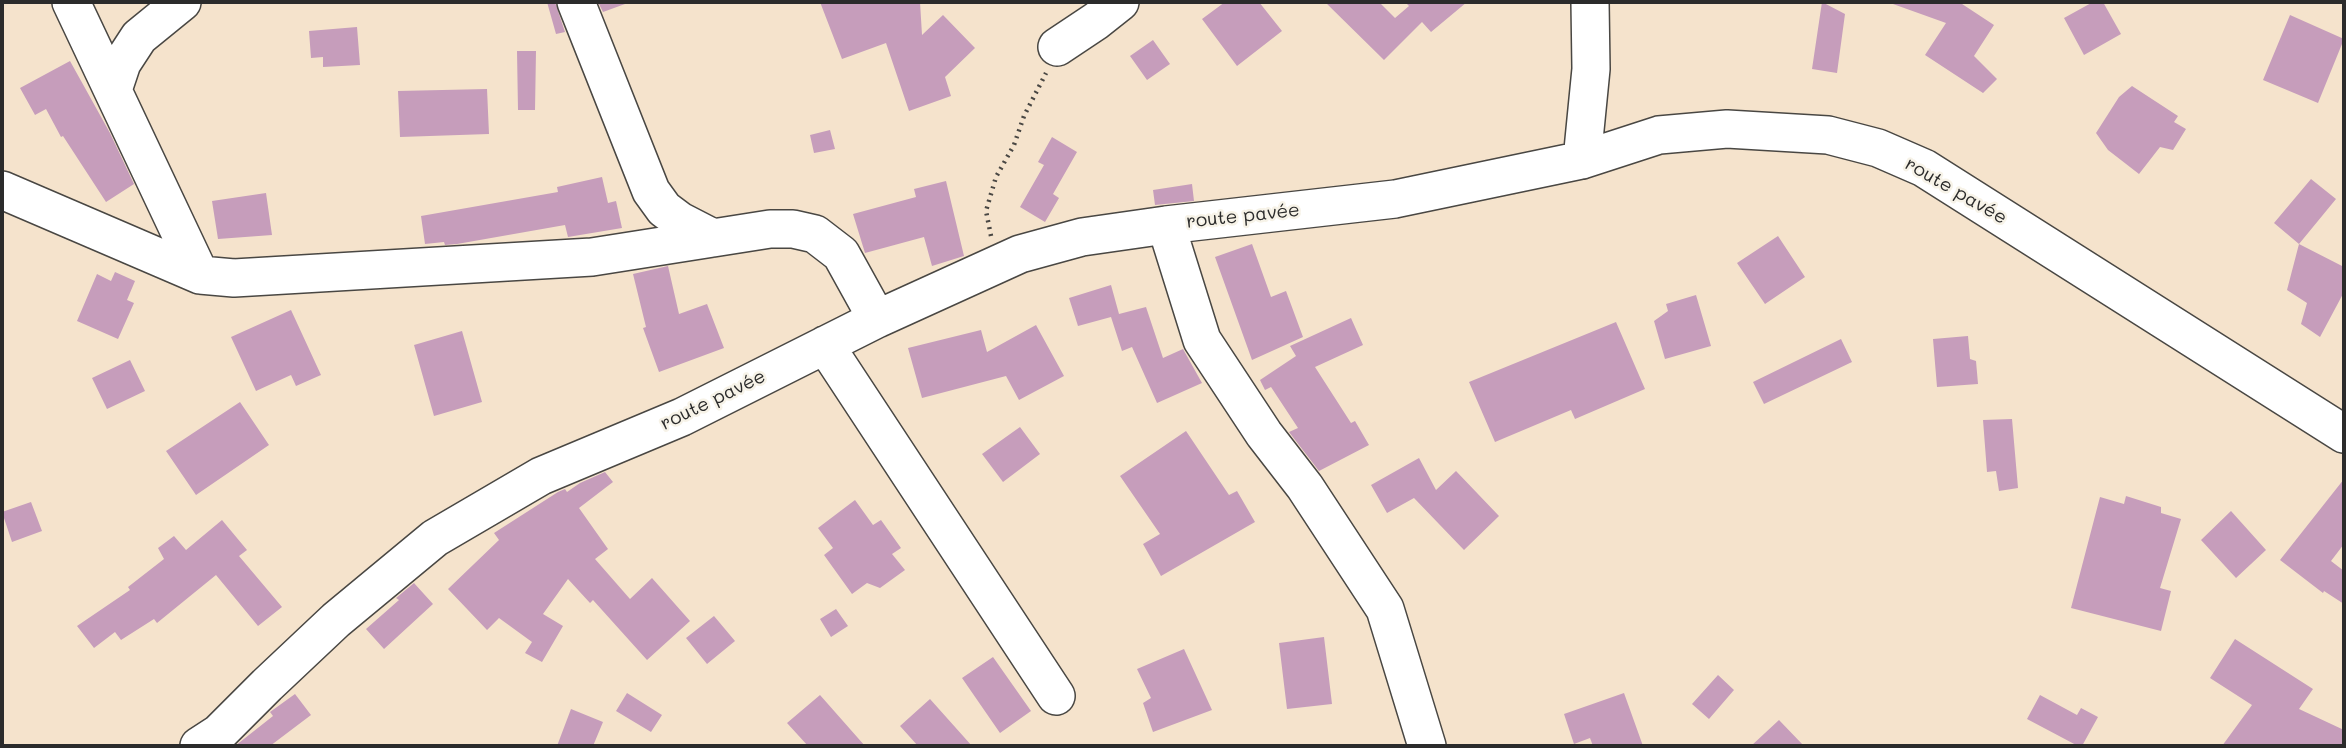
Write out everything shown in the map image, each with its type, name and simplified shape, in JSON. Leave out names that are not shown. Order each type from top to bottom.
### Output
[{"type":"street","points":[[71,2],[200,275]]},
{"type":"street","points":[[113,90],[122,63],[139,37],[182,2]]},
{"type":"street","points":[[576,2],[651,191],[664,209],[713,238]]},
{"type":"street","points":[[1057,47],[1120,2]]},
{"type":"street","points":[[1582,160],[1591,69],[1590,2]]},
{"type":"street","name":"route pavée","points":[[199,746],[219,733],[336,620],[435,538],[541,477],[682,417],[877,319],[1020,254],[1082,237],[1395,200],[1582,160],[1659,135],[1727,129],[1828,135],[1878,148],[1924,168],[2344,434]]},
{"type":"street","points":[[2,190],[200,275],[234,278],[592,257],[770,229],[793,229],[815,234],[841,254],[877,319]]},
{"type":"street","points":[[1166,225],[1202,340],[1264,434],[1305,487],[1385,610],[1427,746]]},
{"type":"street","points":[[825,345],[1056,696]]},
{"type":"path","points":[[996,265],[986,211],[996,177],[1014,145],[1024,116],[1057,47]]},
{"type":"building","points":[[547,2],[555,2],[565,32],[556,34]]},
{"type":"building","points":[[598,2],[624,2],[625,4],[603,12]]},
{"type":"building","points":[[820,2],[920,2],[922,35],[943,15],[975,48],[945,77],[951,96],[909,111],[886,43],[842,59]]},
{"type":"building","points":[[1225,2],[1259,2],[1282,31],[1237,66],[1202,19]]},
{"type":"building","points":[[1325,2],[1379,2],[1395,18],[1409,6],[1405,2],[1467,2],[1431,32],[1422,22],[1384,60]]},
{"type":"building","points":[[1822,2],[1845,14],[1837,73],[1812,69]]},
{"type":"building","points":[[1959,2],[1994,25],[1974,56],[1997,79],[1983,93],[1925,55],[1946,23],[1893,4]]},
{"type":"building","points":[[2093,2],[2103,2],[2121,34],[2084,55],[2064,18]]},
{"type":"building","points":[[2290,15],[2344,39],[2318,103],[2263,80]]},
{"type":"building","points":[[357,27],[360,65],[323,67],[323,57],[311,58],[309,31]]},
{"type":"building","points":[[1153,40],[1170,64],[1147,80],[1130,56]]},
{"type":"building","points":[[517,51],[536,51],[535,110],[518,110]]},
{"type":"building","points":[[70,61],[110,133],[134,184],[106,202],[63,136],[61,137],[46,109],[35,115],[20,88]]},
{"type":"building","points":[[2132,86],[2178,116],[2174,122],[2186,129],[2173,150],[2160,147],[2139,174],[2108,150],[2096,133],[2119,97]]},
{"type":"building","points":[[487,89],[489,134],[400,137],[398,91]]},
{"type":"building","points":[[830,130],[835,149],[814,153],[810,135]]},
{"type":"building","points":[[1052,137],[1077,152],[1053,194],[1059,198],[1045,222],[1020,207],[1044,165],[1038,162]]},
{"type":"building","points":[[602,177],[608,203],[616,201],[622,228],[568,237],[565,225],[457,244],[425,244],[421,216],[558,192],[557,187]]},
{"type":"building","points":[[2311,179],[2336,199],[2299,244],[2274,223]]},
{"type":"building","points":[[946,181],[964,256],[932,266],[924,237],[865,253],[853,214],[916,197],[914,189]]},
{"type":"building","points":[[1192,184],[1194,201],[1155,205],[1153,190]]},
{"type":"building","points":[[266,193],[272,235],[218,239],[212,201]]},
{"type":"building","points":[[1778,236],[1805,277],[1765,304],[1737,263]]},
{"type":"building","points":[[1252,244],[1271,297],[1286,291],[1303,337],[1252,360],[1215,257]]},
{"type":"building","points":[[2299,244],[2344,267],[2344,292],[2320,337],[2301,324],[2307,303],[2287,290]]},
{"type":"building","points":[[668,266],[679,314],[707,304],[724,348],[659,372],[643,328],[646,327],[633,274]]},
{"type":"building","points":[[115,272],[135,281],[127,300],[134,303],[118,339],[77,321],[97,274],[111,281]]},
{"type":"building","points":[[1111,285],[1119,314],[1146,307],[1163,358],[1183,349],[1202,383],[1157,403],[1132,347],[1122,351],[1111,317],[1078,326],[1069,298]]},
{"type":"building","points":[[1696,295],[1711,346],[1665,359],[1654,321],[1668,311],[1666,304]]},
{"type":"building","points":[[291,310],[321,375],[296,386],[291,375],[256,391],[231,337]]},
{"type":"building","points":[[1351,318],[1363,345],[1315,367],[1351,423],[1355,421],[1369,445],[1319,471],[1289,432],[1298,428],[1271,387],[1265,390],[1260,380],[1296,356],[1290,346]]},
{"type":"building","points":[[1616,322],[1645,389],[1575,419],[1571,410],[1495,442],[1469,382]]},
{"type":"building","points":[[1036,325],[1064,376],[1019,400],[1006,376],[922,398],[908,348],[981,330],[987,352]]},
{"type":"building","points":[[462,331],[482,402],[434,416],[414,345]]},
{"type":"building","points":[[1968,336],[1970,359],[1976,361],[1978,384],[1937,387],[1933,339]]},
{"type":"building","points":[[1841,339],[1852,362],[1764,404],[1753,382]]},
{"type":"building","points":[[130,360],[145,391],[107,409],[92,378]]},
{"type":"building","points":[[240,402],[269,445],[196,495],[166,451]]},
{"type":"building","points":[[2012,419],[2018,488],[1999,491],[1996,471],[1987,472],[1983,420]]},
{"type":"building","points":[[1020,427],[1040,454],[1003,482],[982,454]]},
{"type":"building","points":[[1186,431],[1229,495],[1237,491],[1255,522],[1161,576],[1143,544],[1160,534],[1120,476]]},
{"type":"building","points":[[1419,458],[1436,490],[1456,471],[1499,516],[1464,550],[1414,498],[1387,513],[1371,485]]},
{"type":"building","points":[[605,472],[613,482],[579,508],[608,549],[595,559],[630,599],[652,578],[690,621],[647,660],[593,600],[590,603],[568,579],[543,614],[563,626],[542,662],[525,653],[532,642],[499,618],[487,630],[448,589],[499,540],[494,533],[558,492],[565,489],[567,492]]},
{"type":"building","points":[[2344,479],[2344,544],[2331,561],[2344,571],[2344,604],[2324,591],[2323,593],[2280,560]]},
{"type":"building","points":[[2126,496],[2161,507],[2161,513],[2181,519],[2160,588],[2171,591],[2161,631],[2071,608],[2100,497],[2124,504]]},
{"type":"building","points":[[855,500],[873,525],[881,520],[901,548],[892,554],[905,570],[880,588],[867,583],[852,594],[824,555],[833,548],[818,528]]},
{"type":"building","points":[[31,502],[42,531],[12,542],[2,512]]},
{"type":"building","points":[[2231,511],[2266,550],[2236,578],[2201,540]]},
{"type":"building","points":[[222,520],[247,550],[239,556],[282,607],[258,626],[216,575],[157,623],[154,619],[121,640],[115,632],[94,648],[77,626],[130,590],[128,587],[164,559],[158,548],[174,536],[186,550]]},
{"type":"building","points":[[414,583],[433,604],[384,649],[366,629]]},
{"type":"building","points":[[836,609],[848,626],[831,637],[820,619]]},
{"type":"building","points":[[714,616],[735,641],[707,664],[686,638]]},
{"type":"building","points":[[1324,637],[1332,704],[1287,709],[1279,643]]},
{"type":"building","points":[[2235,639],[2313,689],[2299,709],[2344,730],[2344,746],[2222,746],[2252,705],[2210,678]]},
{"type":"building","points":[[1184,649],[1212,710],[1153,732],[1143,703],[1151,698],[1137,669]]},
{"type":"building","points":[[993,657],[1031,711],[1000,733],[962,678]]},
{"type":"building","points":[[1718,675],[1734,690],[1709,719],[1692,704]]},
{"type":"building","points":[[627,693],[662,715],[651,732],[616,711]]},
{"type":"building","points":[[1624,693],[1643,746],[1593,746],[1590,738],[1574,744],[1564,714]]},
{"type":"building","points":[[295,694],[311,715],[270,746],[235,746],[273,716],[270,712]]},
{"type":"building","points":[[820,695],[865,746],[808,746],[787,723]]},
{"type":"building","points":[[2040,695],[2077,715],[2081,708],[2098,717],[2082,746],[2027,719]]},
{"type":"building","points":[[930,699],[972,746],[918,746],[900,726]]},
{"type":"building","points":[[571,709],[603,722],[593,746],[557,746]]},
{"type":"building","points":[[1779,720],[1804,746],[1751,746]]}]
